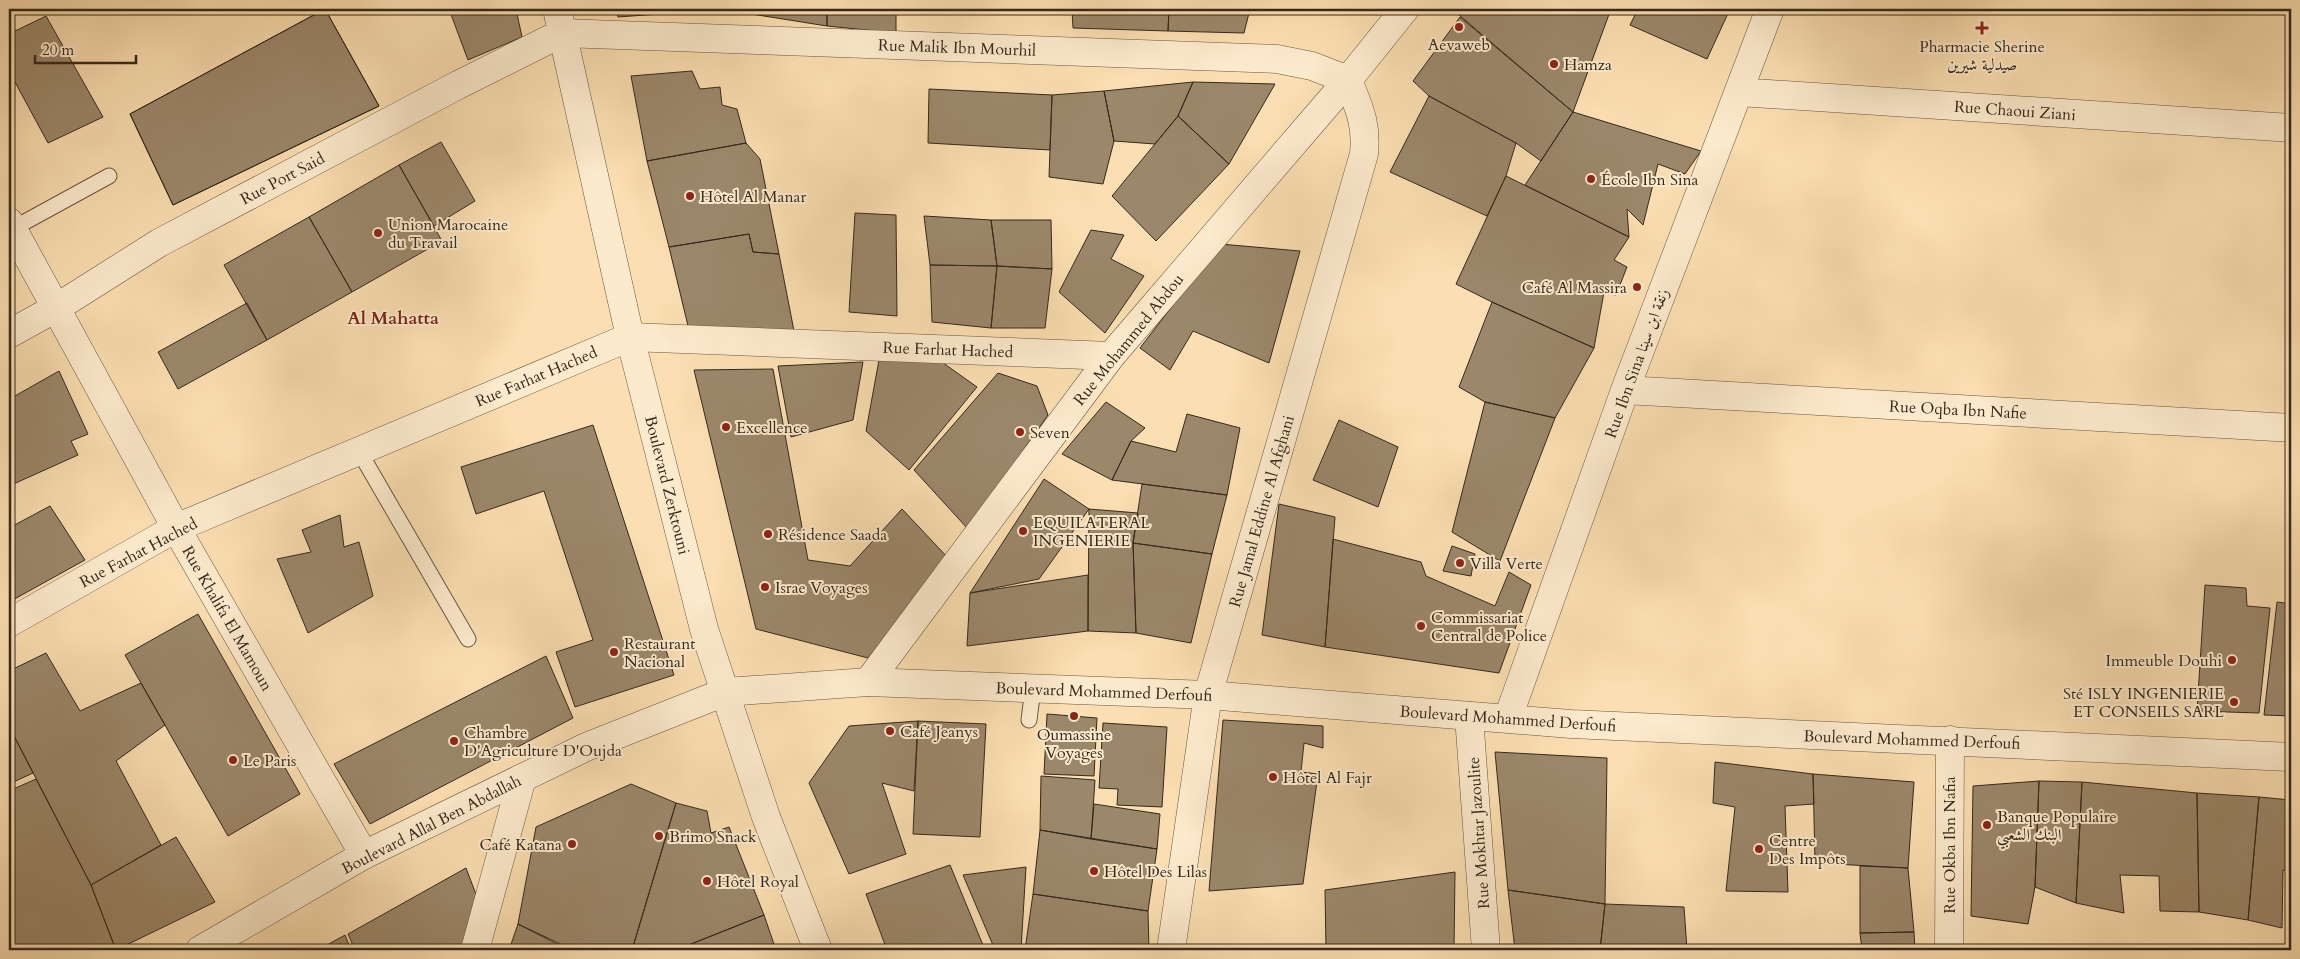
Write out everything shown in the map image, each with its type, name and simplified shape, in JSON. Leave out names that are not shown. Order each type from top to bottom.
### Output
[{"type":"street","name":"Rue Mohammed Abdou","points":[[868,682],[1111,356],[1348,80],[1405,9]]},
{"type":"street","name":"Rue Ibn Sina زنقة ابن سينا","points":[[1508,718],[1625,390],[1770,9]]},
{"type":"street","name":"Rue Malik Ibn Mourhil","points":[[559,21],[1277,59],[1312,66],[1348,80]]},
{"type":"street","name":"Rue Port Said","points":[[9,334],[56,308],[159,243],[458,85],[559,21]]},
{"type":"street","name":"Boulevard Zerktouni","points":[[559,21],[630,337],[704,629],[766,817],[818,950]]},
{"type":"street","name":"Rue Jamal Eddine Al Afghani","points":[[1171,950],[1208,695],[1364,154],[1366,134],[1348,80]]},
{"type":"street","name":"Rue Chaoui Ziani","points":[[1739,92],[2291,128]]},
{"type":"street","name":"Rue Khalifa El Mamoun","points":[[10,225],[176,528],[364,855]]},
{"type":"street","name":"Rue Farhat Hached","points":[[9,623],[176,528],[630,337],[1111,356]]},
{"type":"street","name":"Rue Oqba Ibn Nafie","points":[[1625,390],[2291,428]]},
{"type":"street","name":"Boulevard Mohammed Derfoufi","points":[[725,692],[868,682],[1208,695],[1601,725],[2291,757]]},
{"type":"street","name":"Boulevard Allal Ben Abdallah","points":[[200,950],[364,855],[586,747],[725,692]]},
{"type":"street","name":"Rue Mokhtar Jazoulite","points":[[1469,716],[1486,950]]},
{"type":"street","name":"Rue Okba Ibn Nafia","points":[[1949,950],[1950,740]]},
{"type":"street","points":[[475,950],[522,778]]},
{"type":"lane","points":[[10,225],[110,176]]},
{"type":"lane","points":[[359,451],[468,639]]},
{"type":"lane","points":[[1029,720],[1033,688]]},
{"type":"building","points":[[325,9],[379,106],[173,205],[130,114]]},
{"type":"building","points":[[325,9],[379,106],[173,205],[130,114]]},
{"type":"building","points":[[449,9],[516,9],[522,37],[468,60]]},
{"type":"building","points":[[616,9],[673,9],[673,13],[618,17]]},
{"type":"building","points":[[827,9],[827,26],[726,10]]},
{"type":"building","points":[[827,9],[896,9],[896,33],[827,26]]},
{"type":"building","points":[[1072,9],[1169,9],[1168,31],[1073,28]]},
{"type":"building","points":[[1169,9],[1250,9],[1244,33],[1168,31]]},
{"type":"building","name":"Hamza","points":[[1452,9],[1611,9],[1573,112]]},
{"type":"building","points":[[1638,9],[1730,9],[1707,59],[1630,25]]},
{"type":"building","points":[[46,16],[103,117],[48,143],[9,71],[9,34]]},
{"type":"building","points":[[1460,17],[1573,112],[1541,161],[1516,143],[1429,96],[1413,81]]},
{"type":"building","points":[[692,71],[700,89],[720,87],[722,105],[737,109],[746,143],[647,161],[631,76]]},
{"type":"building","points":[[1193,82],[1178,116],[1155,144],[1114,141],[1104,91]]},
{"type":"building","points":[[1193,82],[1275,84],[1229,164],[1178,116]]},
{"type":"building","points":[[929,89],[1052,95],[1050,150],[928,143]]},
{"type":"building","points":[[1104,91],[1114,141],[1103,184],[1049,177],[1052,95]]},
{"type":"building","points":[[1429,96],[1516,143],[1506,176],[1487,216],[1390,172]]},
{"type":"building","name":"École Ibn Sina","points":[[1573,112],[1701,151],[1685,174],[1658,164],[1643,225],[1627,209],[1629,237],[1525,185]]},
{"type":"building","points":[[1178,116],[1229,164],[1156,241],[1112,196]]},
{"type":"building","name":"Union Marocaine du Travail","points":[[441,142],[475,201],[434,226],[399,165]]},
{"type":"building","points":[[746,143],[760,159],[779,254],[753,252],[749,234],[669,247],[647,161]]},
{"type":"building","name":"Union Marocaine du Travail","points":[[399,165],[442,241],[352,292],[309,217]]},
{"type":"building","points":[[1506,176],[1629,237],[1614,260],[1627,267],[1616,295],[1604,292],[1594,348],[1456,284]]},
{"type":"building","points":[[855,213],[896,215],[897,316],[849,312]]},
{"type":"building","points":[[924,216],[991,220],[997,266],[930,265]]},
{"type":"building","points":[[309,217],[352,292],[267,340],[224,265]]},
{"type":"building","points":[[991,220],[1051,220],[1052,269],[997,266]]},
{"type":"building","points":[[1091,230],[1124,235],[1111,259],[1144,276],[1105,333],[1059,292]]},
{"type":"building","points":[[749,234],[753,252],[779,254],[795,336],[690,334],[669,247]]},
{"type":"building","points":[[1220,244],[1300,251],[1269,363],[1193,331],[1170,370],[1140,348]]},
{"type":"building","points":[[930,265],[997,266],[991,328],[932,322]]},
{"type":"building","points":[[997,266],[1052,269],[1045,328],[991,328]]},
{"type":"building","points":[[1492,302],[1594,348],[1555,418],[1485,402],[1459,387]]},
{"type":"building","points":[[247,303],[267,340],[178,389],[158,352]]},
{"type":"building","points":[[879,360],[939,360],[977,387],[909,470],[866,431]]},
{"type":"building","points":[[863,362],[853,420],[791,437],[778,366]]},
{"type":"building","name":"Résidence Saada","points":[[773,369],[808,560],[850,566],[902,509],[950,560],[868,658],[756,629],[694,370]]},
{"type":"building","points":[[59,371],[88,434],[71,441],[78,455],[9,486],[9,392],[13,397]]},
{"type":"building","points":[[998,373],[1037,386],[1048,415],[968,529],[914,470]]},
{"type":"building","points":[[1106,402],[1145,428],[1131,441],[1112,480],[1062,454]]},
{"type":"building","points":[[1485,402],[1555,418],[1500,561],[1452,532]]},
{"type":"building","points":[[1187,414],[1240,428],[1227,495],[1112,480],[1131,441],[1176,452]]},
{"type":"building","points":[[1339,420],[1398,447],[1378,507],[1313,480]]},
{"type":"building","points":[[593,425],[674,675],[575,707],[556,652],[593,640],[544,491],[476,514],[461,467]]},
{"type":"building","points":[[1044,479],[1089,509],[1039,579],[970,593]]},
{"type":"building","points":[[1142,484],[1227,495],[1212,554],[1133,543]]},
{"type":"building","points":[[1279,504],[1335,517],[1325,647],[1262,635]]},
{"type":"building","points":[[50,506],[85,560],[9,602],[9,528]]},
{"type":"building","points":[[1089,509],[1138,513],[1133,543],[1136,633],[1088,631]]},
{"type":"building","points":[[340,515],[344,547],[359,542],[373,596],[308,633],[277,559],[311,552],[302,530]]},
{"type":"building","name":"Commissariat Central de Police","points":[[1333,539],[1421,562],[1426,576],[1495,606],[1509,572],[1531,585],[1499,673],[1325,647]]},
{"type":"building","points":[[1133,543],[1212,554],[1191,643],[1136,633]]},
{"type":"building","name":"Villa Verte","points":[[1452,546],[1475,554],[1471,576],[1443,571]]},
{"type":"building","points":[[1088,575],[1088,631],[967,646],[970,593]]},
{"type":"building","name":"Immeuble Douhi","points":[[2205,585],[2246,588],[2247,606],[2270,608],[2259,713],[2197,711]]},
{"type":"building","points":[[2277,602],[2291,604],[2291,716],[2264,715]]},
{"type":"building","name":"Le Paris","points":[[198,614],[300,794],[228,836],[125,655]]},
{"type":"building","points":[[46,653],[80,711],[141,683],[165,725],[116,761],[161,845],[91,885],[9,726],[9,671]]},
{"type":"building","name":"Chambre D'Agriculture D'Oujda","points":[[546,656],[573,718],[370,824],[334,764]]},
{"type":"building","points":[[1047,714],[1097,718],[1094,776],[1044,774]]},
{"type":"building","points":[[1223,720],[1323,726],[1323,748],[1304,743],[1301,772],[1318,774],[1303,884],[1209,891]]},
{"type":"building","points":[[918,721],[986,724],[980,837],[913,834]]},
{"type":"building","points":[[918,721],[914,791],[882,783],[906,854],[849,874],[809,783],[849,726]]},
{"type":"building","points":[[1103,723],[1167,727],[1162,807],[1117,805],[1118,789],[1099,788]]},
{"type":"building","points":[[9,726],[33,773],[9,784]]},
{"type":"building","points":[[1495,752],[1607,758],[1605,904],[1508,890]]},
{"type":"building","name":"Centre Des Impôts","points":[[1715,762],[1813,774],[1814,804],[1785,806],[1788,892],[1726,891],[1735,807],[1713,803]]},
{"type":"building","name":"Centre Des Impôts","points":[[1813,774],[1914,782],[1908,868],[1815,863]]},
{"type":"building","points":[[1041,776],[1095,780],[1091,839],[1040,830]]},
{"type":"building","points":[[36,779],[91,885],[116,950],[9,950],[9,868],[13,861],[9,854],[9,791]]},
{"type":"building","points":[[2039,781],[2082,782],[2076,903],[2035,887]]},
{"type":"building","points":[[2039,781],[2035,887],[2028,924],[1971,916],[1973,786]]},
{"type":"building","points":[[2082,782],[2197,793],[2199,912],[2160,911],[2159,876],[2120,875],[2124,913],[2076,903]]},
{"type":"building","points":[[631,784],[676,803],[632,950],[573,950],[518,924],[536,827]]},
{"type":"building","points":[[2197,793],[2259,797],[2248,920],[2199,912]]},
{"type":"building","points":[[2259,797],[2291,800],[2291,871],[2283,870],[2282,928],[2248,920]]},
{"type":"building","points":[[676,803],[707,811],[711,833],[729,827],[764,915],[676,950],[632,950]]},
{"type":"building","points":[[1094,804],[1160,814],[1157,849],[1091,839]]},
{"type":"building","name":"Hôtel Des Lilas","points":[[1040,830],[1157,849],[1148,911],[1033,894]]},
{"type":"building","points":[[176,837],[215,902],[116,950],[91,885]]},
{"type":"building","points":[[950,865],[985,950],[887,950],[866,894]]},
{"type":"building","name":"Centre Des Impôts","points":[[1860,866],[1908,868],[1914,932],[1860,933]]},
{"type":"building","points":[[1026,867],[1021,949],[995,950],[963,875]]},
{"type":"building","points":[[466,868],[477,897],[473,950],[355,950],[348,934]]},
{"type":"building","points":[[1455,872],[1454,950],[1326,950],[1325,890]]},
{"type":"building","points":[[1508,890],[1605,904],[1600,950],[1515,950]]},
{"type":"building","points":[[1033,894],[1148,911],[1149,950],[1025,950]]},
{"type":"building","points":[[1605,904],[1684,907],[1687,950],[1600,950]]},
{"type":"building","points":[[764,915],[776,950],[676,950]]},
{"type":"building","points":[[518,924],[559,945],[558,950],[509,950]]},
{"type":"building","points":[[1914,932],[1915,950],[1862,950],[1860,933]]},
{"type":"building","points":[[345,935],[351,950],[318,950]]},
{"type":"place","name":"Aevaweb","points":[[1459,27]]},
{"type":"place","name":"Pharmacie Sherine صيدلية شيرين","points":[[1982,28]]},
{"type":"place","name":"Hamza","points":[[1554,64]]},
{"type":"place","name":"École Ibn Sina","points":[[1591,179]]},
{"type":"place","name":"Hôtel Al Manar","points":[[690,196]]},
{"type":"place","name":"Union Marocaine du Travail","points":[[378,233]]},
{"type":"place","name":"Café Al Massira","points":[[1637,287]]},
{"type":"place","name":"Excellence","points":[[726,427]]},
{"type":"place","name":"Seven","points":[[1020,432]]},
{"type":"place","name":"EQUILATERAL INGENIERIE","points":[[1023,531]]},
{"type":"place","name":"Résidence Saada","points":[[768,534]]},
{"type":"place","name":"Villa Verte","points":[[1460,563]]},
{"type":"place","name":"Israe Voyages","points":[[765,587]]},
{"type":"place","name":"Commissariat Central de Police","points":[[1421,626]]},
{"type":"place","name":"Restaurant Nacional","points":[[614,652]]},
{"type":"place","name":"Immeuble Douhi","points":[[2232,660]]},
{"type":"place","name":"Sté ISLY INGENIERIE ET CONSEILS SARL","points":[[2234,702]]},
{"type":"place","name":"Oumassine Voyages","points":[[1074,716]]},
{"type":"place","name":"Café Jeanys","points":[[890,731]]},
{"type":"place","name":"Chambre D'Agriculture D'Oujda","points":[[454,741]]},
{"type":"place","name":"Le Paris","points":[[233,760]]},
{"type":"place","name":"Hôtel Al Fajr","points":[[1273,777]]},
{"type":"place","name":"Banque Populaire البنك الشعبي","points":[[1987,825]]},
{"type":"place","name":"Brimo Snack","points":[[659,836]]},
{"type":"place","name":"Café Katana","points":[[572,844]]},
{"type":"place","name":"Centre Des Impôts","points":[[1759,849]]},
{"type":"place","name":"Hôtel Des Lilas","points":[[1094,871]]},
{"type":"place","name":"Hôtel Royal","points":[[707,881]]},
{"type":"district","name":"Al Mahatta","points":[[393,318]]}]
